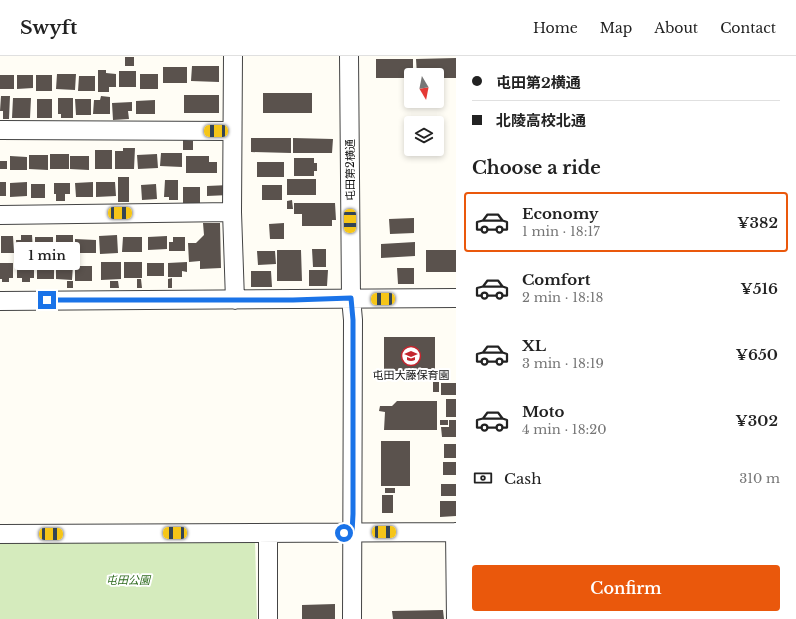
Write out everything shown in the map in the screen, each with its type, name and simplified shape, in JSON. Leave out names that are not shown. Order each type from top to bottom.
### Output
[{"type":"street","points":[[233,56],[232,212],[235,300]]},
{"type":"street","name":"屯田第2横通","points":[[349,56],[351,298],[353,320],[352,619]]},
{"type":"street","points":[[0,130],[232,131]]},
{"type":"street","points":[[0,214],[232,212]]},
{"type":"street","points":[[0,300],[456,298]]},
{"type":"street","points":[[0,534],[456,532],[456,619]]},
{"type":"street","points":[[268,533],[268,619]]},
{"type":"green space","name":"屯田公園","points":[[255,541],[257,619],[0,619],[0,542]]},
{"type":"building","points":[[125,57],[134,57],[134,66],[125,66]]},
{"type":"building","points":[[456,58],[456,78],[444,78],[444,68],[417,68],[416,59]]},
{"type":"building","points":[[376,59],[413,59],[413,68],[404,68],[404,78],[376,78]]},
{"type":"building","points":[[192,66],[219,66],[219,82],[191,81]]},
{"type":"building","points":[[163,67],[187,67],[187,83],[163,83]]},
{"type":"building","points":[[98,70],[106,70],[106,73],[116,74],[116,87],[109,87],[109,92],[98,92]]},
{"type":"building","points":[[119,71],[136,71],[136,87],[119,87]]},
{"type":"building","points":[[57,74],[76,74],[75,90],[56,89]]},
{"type":"building","points":[[140,74],[158,74],[158,89],[140,89]]},
{"type":"building","points":[[0,75],[14,75],[14,89],[0,89]]},
{"type":"building","points":[[17,75],[33,75],[33,88],[17,89]]},
{"type":"building","points":[[36,75],[52,75],[52,91],[36,91]]},
{"type":"building","points":[[79,76],[95,76],[95,91],[78,91]]},
{"type":"building","points":[[263,93],[312,93],[312,113],[263,113]]},
{"type":"building","points":[[184,95],[219,95],[219,113],[184,113]]},
{"type":"building","points":[[1,96],[10,96],[9,119],[3,119],[3,111],[0,111]]},
{"type":"building","points":[[101,96],[110,97],[110,114],[93,114],[94,100],[100,100]]},
{"type":"building","points":[[13,98],[31,98],[30,118],[12,118]]},
{"type":"building","points":[[58,98],[73,98],[73,118],[61,118],[61,114],[58,114]]},
{"type":"building","points":[[37,99],[52,99],[52,118],[37,118]]},
{"type":"building","points":[[75,99],[91,99],[91,115],[76,115]]},
{"type":"building","points":[[155,100],[155,114],[136,114],[136,101]]},
{"type":"building","points":[[132,102],[132,111],[128,111],[129,119],[113,120],[112,103]]},
{"type":"building","points":[[251,138],[291,138],[291,153],[251,152]]},
{"type":"building","points":[[293,138],[333,139],[332,153],[293,153]]},
{"type":"building","points":[[183,140],[193,141],[193,150],[183,150]]},
{"type":"building","points":[[123,148],[135,148],[134,169],[115,169],[115,151],[123,151]]},
{"type":"building","points":[[95,150],[112,150],[112,169],[95,169]]},
{"type":"building","points":[[161,153],[182,153],[182,167],[160,166]]},
{"type":"building","points":[[50,154],[69,154],[69,169],[50,169]]},
{"type":"building","points":[[157,154],[158,168],[138,169],[137,155]]},
{"type":"building","points":[[29,155],[48,155],[48,170],[29,169]]},
{"type":"building","points":[[10,156],[27,157],[27,170],[10,170]]},
{"type":"building","points":[[70,156],[89,156],[89,170],[70,169]]},
{"type":"building","points":[[186,156],[209,156],[209,162],[217,162],[217,173],[186,173]]},
{"type":"building","points":[[294,158],[314,158],[314,163],[317,163],[317,171],[314,171],[314,176],[294,176]]},
{"type":"building","points":[[0,161],[7,161],[7,169],[0,169]]},
{"type":"building","points":[[257,162],[284,162],[284,177],[257,177]]},
{"type":"building","points":[[118,177],[129,177],[129,202],[118,202]]},
{"type":"building","points":[[287,179],[316,179],[316,195],[287,195]]},
{"type":"building","points":[[165,180],[178,180],[178,200],[169,200],[169,197],[164,197]]},
{"type":"building","points":[[0,182],[6,182],[6,196],[0,196]]},
{"type":"building","points":[[27,182],[27,196],[10,197],[10,183]]},
{"type":"building","points":[[93,182],[93,197],[76,197],[75,183]]},
{"type":"building","points":[[96,182],[115,182],[116,196],[96,197]]},
{"type":"building","points":[[54,183],[70,183],[70,194],[65,194],[65,201],[56,201],[56,194],[54,194]]},
{"type":"building","points":[[31,184],[45,184],[45,198],[31,198]]},
{"type":"building","points":[[156,184],[157,199],[142,200],[141,185]]},
{"type":"building","points":[[229,185],[229,195],[207,196],[207,186]]},
{"type":"building","points":[[262,185],[282,185],[282,200],[262,200]]},
{"type":"building","points":[[183,187],[200,187],[200,203],[183,204]]},
{"type":"building","points":[[292,200],[293,209],[287,209],[287,201]]},
{"type":"building","points":[[294,203],[335,203],[336,220],[332,220],[332,226],[302,226],[302,214],[294,214]]},
{"type":"building","points":[[414,218],[414,233],[390,234],[389,219]]},
{"type":"building","points":[[203,223],[220,223],[221,268],[200,269],[200,261],[189,262],[188,243],[196,243],[204,235]]},
{"type":"building","points":[[284,223],[284,239],[270,239],[269,224]]},
{"type":"building","points":[[21,235],[32,235],[33,253],[17,253],[16,240],[21,240]]},
{"type":"building","points":[[56,235],[73,235],[73,253],[56,253]]},
{"type":"building","points":[[117,235],[118,253],[100,254],[99,236]]},
{"type":"building","points":[[1,236],[13,236],[14,253],[1,253]]},
{"type":"building","points":[[167,236],[167,249],[148,250],[148,237]]},
{"type":"building","points":[[35,237],[53,237],[53,253],[35,253]]},
{"type":"building","points":[[123,237],[142,237],[142,252],[122,252]]},
{"type":"building","points":[[173,237],[185,237],[185,251],[169,251],[169,242],[173,242]]},
{"type":"building","points":[[75,239],[96,240],[96,253],[75,253]]},
{"type":"building","points":[[415,242],[415,256],[381,258],[381,244]]},
{"type":"building","points":[[312,249],[326,249],[326,267],[313,267]]},
{"type":"building","points":[[277,250],[301,250],[302,281],[277,281]]},
{"type":"building","points":[[426,250],[456,250],[456,272],[426,272]]},
{"type":"building","points":[[257,251],[275,251],[276,264],[258,265]]},
{"type":"building","points":[[101,262],[121,262],[121,279],[101,280]]},
{"type":"building","points":[[124,262],[142,262],[142,278],[124,278]]},
{"type":"building","points":[[187,262],[187,272],[182,271],[182,277],[168,277],[168,263]]},
{"type":"building","points":[[0,263],[13,263],[13,278],[9,278],[9,282],[2,282],[2,279],[0,279]]},
{"type":"building","points":[[147,263],[164,263],[164,276],[147,276]]},
{"type":"building","points":[[37,264],[54,264],[54,279],[37,279]]},
{"type":"building","points":[[17,265],[34,265],[34,278],[30,278],[30,282],[22,282],[22,278],[17,278]]},
{"type":"building","points":[[56,265],[73,265],[72,280],[56,279]]},
{"type":"building","points":[[75,266],[92,266],[92,281],[75,281]]},
{"type":"building","points":[[397,268],[414,268],[414,284],[398,284]]},
{"type":"building","points":[[309,270],[328,270],[327,286],[309,286]]},
{"type":"building","points":[[251,271],[271,271],[272,287],[251,287]]},
{"type":"building","points":[[172,278],[172,288],[168,288],[168,279]]},
{"type":"building","points":[[137,279],[141,279],[142,288],[137,288]]},
{"type":"building","points":[[67,281],[73,281],[73,288],[67,288]]},
{"type":"building","points":[[110,281],[118,281],[119,288],[110,288]]},
{"type":"building","points":[[384,337],[435,337],[435,376],[384,376]]},
{"type":"building","points":[[433,382],[439,382],[439,392],[433,392]]},
{"type":"building","points":[[441,383],[456,383],[456,395],[441,395]]},
{"type":"building","points":[[446,399],[456,399],[456,417],[446,417]]},
{"type":"building","points":[[397,401],[437,401],[437,430],[384,430],[385,412],[379,411],[380,406],[392,406]]},
{"type":"building","points":[[440,420],[448,420],[448,425],[440,425]]},
{"type":"building","points":[[449,420],[456,420],[456,437],[442,437],[441,427],[449,427]]},
{"type":"building","points":[[381,441],[410,441],[410,486],[381,486]]},
{"type":"building","points":[[444,444],[456,444],[456,458],[444,458]]},
{"type":"building","points":[[443,462],[456,462],[456,475],[443,475]]},
{"type":"building","points":[[441,484],[456,484],[456,496],[441,496]]},
{"type":"building","points":[[385,488],[395,488],[395,493],[385,493]]},
{"type":"building","points":[[382,495],[393,495],[393,513],[382,513]]},
{"type":"building","points":[[440,501],[456,501],[456,516],[440,517]]},
{"type":"building","points":[[335,604],[335,619],[302,619],[302,605]]},
{"type":"building","points":[[443,610],[444,619],[393,619],[392,611]]},
{"type":"place","name":"屯田大藤保育園","points":[[411,356]]},
{"type":"route","points":[[47,300],[293,300],[351,298],[353,320],[353,514],[352,533],[344,533]]}]
